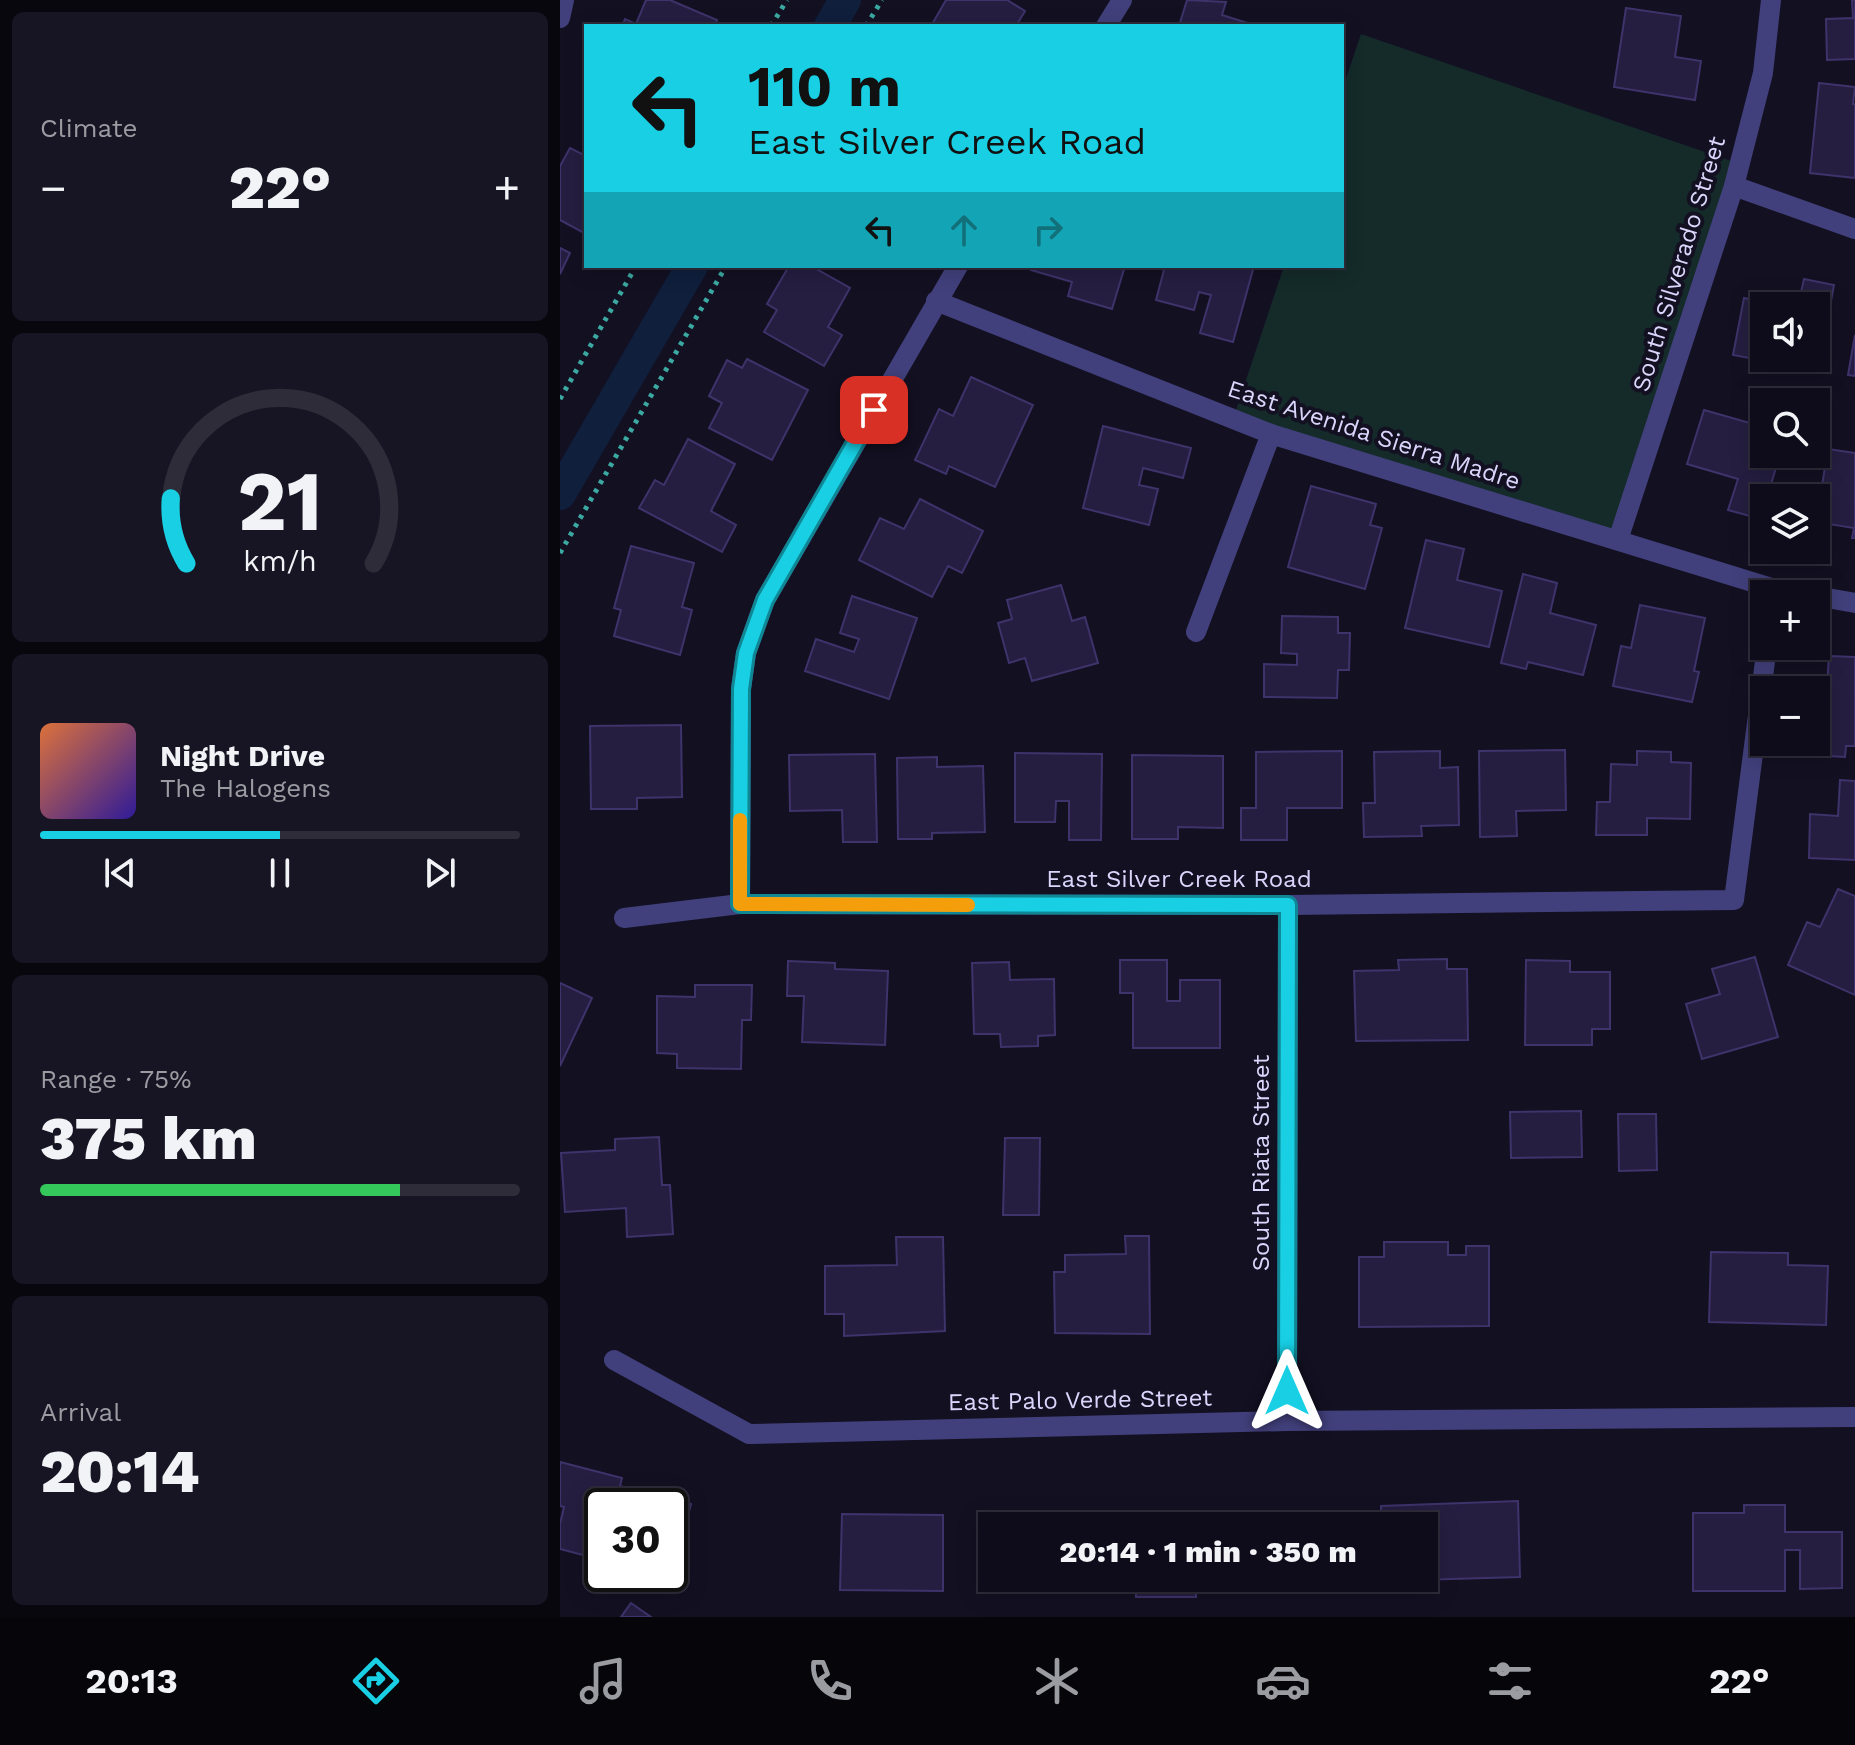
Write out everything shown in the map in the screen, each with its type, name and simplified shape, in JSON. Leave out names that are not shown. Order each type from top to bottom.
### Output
[{"type":"street","points":[[560,18],[564,0]]},
{"type":"street","points":[[1107,24],[1122,0]]},
{"type":"street","name":"South Silverado Street","points":[[1618,540],[1734,186],[1763,73],[1771,0]]},
{"type":"street","points":[[1734,186],[1855,229]]},
{"type":"street","points":[[740,904],[741,689],[746,653],[765,600],[957,268]]},
{"type":"street","name":"East Avenida Sierra Madre","points":[[936,301],[1271,434],[1750,583]]},
{"type":"street","points":[[1196,632],[1271,434]]},
{"type":"street","points":[[1830,599],[1855,603]]},
{"type":"street","name":"East Silver Creek Road","points":[[624,918],[740,904],[1288,905],[1734,900],[1765,660]]},
{"type":"street","name":"South Riata Street","points":[[1287,1421],[1288,905]]},
{"type":"street","name":"East Palo Verde Street","points":[[614,1360],[749,1434],[1287,1421],[1855,1417]]},
{"type":"path","points":[[772,24],[787,0]]},
{"type":"path","points":[[867,24],[882,0]]},
{"type":"path","points":[[560,399],[635,268]]},
{"type":"path","points":[[560,553],[725,268]]},
{"type":"green space","points":[[1361,34],[1740,164],[1618,540],[1233,419],[1283,268],[1344,268],[1344,84]]},
{"type":"building","points":[[646,0],[670,0],[717,20],[716,24],[636,24]]},
{"type":"building","points":[[946,0],[1007,0],[1025,11],[1017,24],[932,24]]},
{"type":"building","points":[[1187,0],[1226,2],[1222,15],[1251,24],[1180,24]]},
{"type":"building","points":[[1852,0],[1855,0],[1855,59],[1827,60],[1826,19],[1853,18]]},
{"type":"building","points":[[1626,8],[1681,16],[1675,57],[1701,61],[1695,100],[1614,87]]},
{"type":"building","points":[[1819,83],[1855,87],[1855,178],[1810,173]]},
{"type":"building","points":[[570,148],[584,155],[584,233],[560,220],[560,166]]},
{"type":"building","points":[[560,248],[570,253],[560,274]]},
{"type":"building","points":[[788,268],[815,268],[850,288],[828,327],[842,335],[824,366],[764,332],[777,310],[767,304]]},
{"type":"building","points":[[1124,268],[1112,309],[1068,296],[1072,282],[1031,270]]},
{"type":"building","points":[[1164,268],[1253,268],[1233,342],[1200,333],[1211,295],[1199,292],[1194,310],[1156,300]]},
{"type":"building","points":[[1804,279],[1834,285],[1830,306],[1830,292],[1801,292]]},
{"type":"building","points":[[1744,298],[1750,299],[1750,358],[1733,355]]},
{"type":"building","points":[[1855,335],[1855,376],[1848,375]]},
{"type":"building","points":[[747,359],[808,390],[772,460],[709,428],[722,403],[709,396],[727,360],[742,368]]},
{"type":"building","points":[[971,377],[1033,405],[995,487],[949,466],[946,474],[915,460],[939,409],[953,416]]},
{"type":"building","points":[[1704,410],[1750,423],[1750,468],[1776,468],[1771,484],[1750,484],[1750,516],[1728,510],[1738,479],[1687,464]]},
{"type":"building","points":[[1103,426],[1191,448],[1183,478],[1143,468],[1139,485],[1158,489],[1149,525],[1083,508]]},
{"type":"building","points":[[688,439],[735,464],[711,511],[736,525],[722,552],[639,508],[655,480],[664,485]]},
{"type":"building","points":[[1830,449],[1855,453],[1855,538],[1852,538],[1854,528],[1830,524],[1830,484],[1822,484],[1825,468],[1830,468]]},
{"type":"building","points":[[1311,486],[1376,504],[1370,525],[1382,528],[1365,589],[1288,567]]},
{"type":"building","points":[[920,499],[983,531],[962,573],[948,566],[932,597],[859,560],[880,518],[904,529]]},
{"type":"building","points":[[1426,540],[1464,549],[1457,580],[1502,591],[1489,647],[1405,628]]},
{"type":"building","points":[[631,546],[694,563],[682,607],[692,610],[680,655],[614,636],[621,610],[614,608]]},
{"type":"building","points":[[1523,574],[1557,583],[1550,613],[1596,625],[1583,675],[1528,662],[1526,669],[1501,663]]},
{"type":"building","points":[[1061,585],[1072,621],[1085,617],[1098,663],[1032,681],[1025,658],[1009,663],[998,623],[1012,619],[1007,600]]},
{"type":"building","points":[[852,596],[917,618],[889,699],[805,671],[816,639],[854,652],[859,639],[840,633]]},
{"type":"building","points":[[1640,605],[1705,618],[1694,671],[1699,672],[1692,702],[1613,686],[1621,646],[1631,648]]},
{"type":"building","points":[[1282,616],[1338,617],[1338,633],[1350,633],[1349,670],[1338,670],[1337,698],[1264,697],[1264,664],[1297,665],[1297,654],[1281,653]]},
{"type":"building","points":[[1830,656],[1855,657],[1855,746],[1846,746],[1845,757],[1828,756],[1830,756]]},
{"type":"building","points":[[681,725],[682,797],[637,798],[637,809],[591,809],[590,726]]},
{"type":"building","points":[[1565,750],[1566,810],[1516,811],[1517,836],[1480,837],[1479,751]]},
{"type":"building","points":[[1342,751],[1342,808],[1287,808],[1287,840],[1241,840],[1241,808],[1256,808],[1256,752]]},
{"type":"building","points":[[1440,751],[1440,768],[1458,767],[1459,825],[1421,826],[1422,836],[1364,837],[1363,803],[1375,803],[1374,752]]},
{"type":"building","points":[[1637,751],[1671,752],[1671,762],[1691,763],[1690,819],[1647,818],[1647,835],[1596,835],[1597,802],[1610,802],[1611,764],[1637,765]]},
{"type":"building","points":[[1015,753],[1102,754],[1101,840],[1069,840],[1069,801],[1056,801],[1055,822],[1015,822]]},
{"type":"building","points":[[875,754],[877,842],[843,842],[842,810],[790,811],[789,755]]},
{"type":"building","points":[[1132,755],[1223,756],[1223,828],[1178,827],[1178,839],[1132,839]]},
{"type":"building","points":[[937,757],[937,767],[983,766],[985,832],[932,833],[932,839],[898,839],[897,758]]},
{"type":"building","points":[[1840,780],[1855,781],[1855,860],[1809,858],[1810,814],[1838,816]]},
{"type":"building","points":[[1838,889],[1855,896],[1855,995],[1788,965],[1807,922],[1820,927]]},
{"type":"building","points":[[1755,957],[1778,1037],[1702,1059],[1686,1004],[1720,994],[1712,969]]},
{"type":"building","points":[[1447,959],[1447,969],[1467,969],[1468,1040],[1356,1041],[1354,971],[1399,970],[1398,960]]},
{"type":"building","points":[[1120,960],[1167,960],[1167,1001],[1180,1001],[1180,980],[1220,980],[1220,1048],[1133,1048],[1133,993],[1120,993]]},
{"type":"building","points":[[1526,960],[1570,961],[1570,972],[1610,972],[1610,1029],[1592,1029],[1592,1045],[1525,1045]]},
{"type":"building","points":[[788,961],[835,963],[835,969],[888,971],[885,1045],[802,1042],[804,996],[787,996]]},
{"type":"building","points":[[1009,962],[1010,980],[1054,979],[1055,1035],[1038,1036],[1038,1046],[1001,1047],[1000,1034],[974,1034],[972,963]]},
{"type":"building","points":[[560,983],[592,998],[560,1066]]},
{"type":"building","points":[[695,985],[752,985],[751,1020],[742,1020],[741,1069],[677,1068],[677,1054],[657,1053],[657,996],[695,997]]},
{"type":"building","points":[[1581,1111],[1582,1157],[1511,1158],[1510,1112]]},
{"type":"building","points":[[1618,1114],[1656,1114],[1657,1170],[1619,1171]]},
{"type":"building","points":[[659,1137],[662,1185],[670,1185],[673,1234],[627,1237],[626,1208],[565,1212],[561,1153],[615,1150],[615,1139]]},
{"type":"building","points":[[1005,1138],[1040,1138],[1039,1215],[1003,1215]]},
{"type":"building","points":[[1125,1236],[1149,1236],[1150,1334],[1055,1333],[1054,1272],[1065,1272],[1065,1255],[1126,1254]]},
{"type":"building","points":[[896,1237],[943,1237],[945,1331],[844,1336],[844,1314],[825,1314],[825,1266],[897,1265]]},
{"type":"building","points":[[1384,1242],[1448,1242],[1448,1255],[1466,1255],[1466,1246],[1489,1246],[1489,1326],[1359,1327],[1359,1257],[1384,1257]]},
{"type":"building","points":[[1711,1252],[1788,1253],[1788,1265],[1828,1266],[1826,1325],[1709,1322]]},
{"type":"building","points":[[560,1462],[622,1478],[620,1486],[628,1488],[584,1488],[584,1555],[560,1549],[564,1507],[560,1506]]},
{"type":"building","points":[[1518,1501],[1520,1577],[1438,1579],[1438,1512],[1381,1512],[1381,1506]]},
{"type":"building","points":[[1744,1505],[1785,1505],[1785,1532],[1842,1532],[1842,1588],[1800,1589],[1800,1550],[1785,1550],[1785,1591],[1693,1591],[1693,1513],[1744,1513]]},
{"type":"building","points":[[842,1514],[943,1515],[943,1591],[840,1590]]},
{"type":"building","points":[[1136,1592],[1196,1592],[1196,1597],[1136,1597]]},
{"type":"building","points":[[631,1603],[651,1617],[621,1617]]},
{"type":"waterway","points":[[831,24],[845,0]]},
{"type":"waterway","points":[[560,494],[691,268]]},
{"type":"slow traffic","points":[[740,820],[740,904],[968,905]]},
{"type":"route","points":[[874,410],[765,600],[746,653],[741,689],[740,904],[1288,905],[1287,1391]]}]
